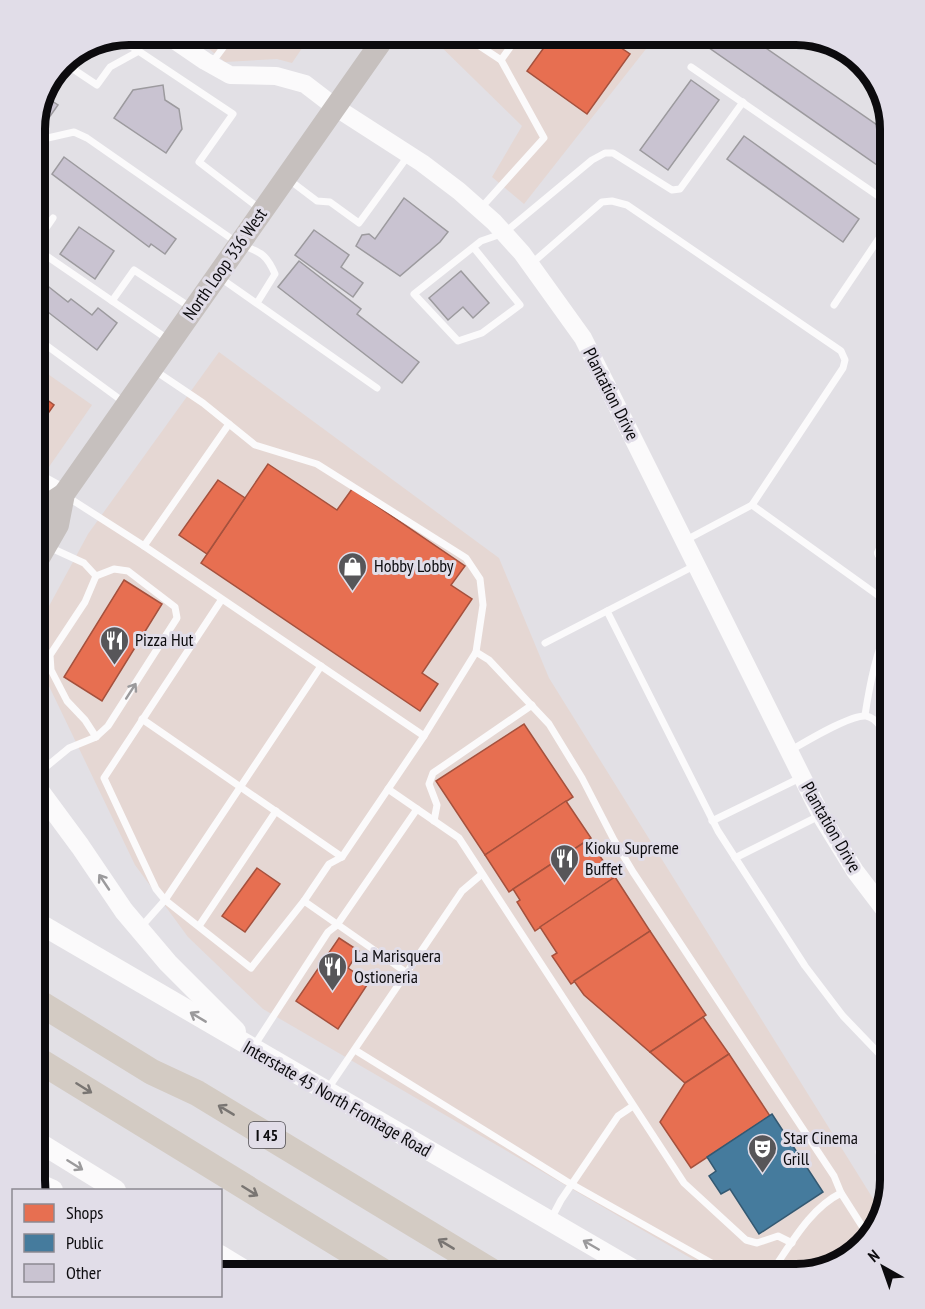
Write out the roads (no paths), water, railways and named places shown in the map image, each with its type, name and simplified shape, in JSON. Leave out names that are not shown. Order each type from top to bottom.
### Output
[{"type":"highway","name":"I 45","points":[[45,1007],[152,1072],[197,1093],[479,1264]]},
{"type":"highway","points":[[45,1065],[371,1264]]},
{"type":"main road","name":"North Loop 336 West","points":[[45,506],[64,494],[378,45]]},
{"type":"main road","name":"North Loop 336 West","points":[[45,547],[58,525],[64,494]]},
{"type":"main road","points":[[45,799],[124,911],[168,963],[248,1042],[250,1048]]},
{"type":"main road","name":"Interstate 45 North Frontage Road","points":[[45,927],[624,1264]]},
{"type":"main road","points":[[45,1147],[113,1189]]},
{"type":"street","name":"Plantation Drive","points":[[183,45],[230,75],[276,76],[305,84],[459,191],[504,233],[531,264],[583,338],[821,815],[855,871],[880,903]]},
{"type":"street","points":[[45,484],[64,494]]},
{"type":"lane","points":[[130,45],[233,114],[199,162],[262,211]]},
{"type":"lane","points":[[211,64],[223,45]]},
{"type":"lane","points":[[478,45],[501,60],[544,138],[480,209]]},
{"type":"lane","points":[[501,60],[512,45]]},
{"type":"lane","points":[[71,68],[97,85],[110,67],[139,51]]},
{"type":"lane","points":[[691,67],[880,196]]},
{"type":"lane","points":[[474,248],[520,305],[482,333],[458,341],[414,294],[481,241],[504,233],[592,160],[605,153],[613,153],[672,190],[680,189],[743,102]]},
{"type":"lane","points":[[45,139],[74,132],[87,138],[239,244],[258,251],[268,259],[275,274],[257,303]]},
{"type":"lane","points":[[286,177],[317,201],[330,202],[359,223],[409,155]]},
{"type":"lane","points":[[531,264],[602,202],[612,201],[627,205],[841,351],[845,360],[843,368],[752,505],[684,541]]},
{"type":"lane","points":[[45,230],[53,218]]},
{"type":"lane","points":[[834,305],[880,238]]},
{"type":"lane","points":[[45,253],[171,342]]},
{"type":"lane","points":[[112,302],[134,270],[194,309]]},
{"type":"lane","points":[[217,275],[377,388]]},
{"type":"lane","points":[[45,344],[127,404]]},
{"type":"lane","points":[[152,369],[203,404],[255,445],[317,464],[466,558],[480,579],[483,605],[476,652],[424,736],[342,857],[329,864],[304,901],[251,968],[165,900],[156,889],[104,778],[222,599]]},
{"type":"lane","points":[[144,546],[229,424]]},
{"type":"lane","points":[[64,494],[424,736]]},
{"type":"lane","points":[[752,505],[880,596]]},
{"type":"lane","points":[[45,556],[84,563],[96,576]]},
{"type":"lane","points":[[545,643],[696,564]]},
{"type":"lane","points":[[45,768],[69,748],[96,737],[108,726],[177,618],[175,607],[128,571],[114,569],[96,576],[86,602],[50,655],[51,670],[67,701],[85,720],[96,737]]},
{"type":"lane","points":[[607,611],[712,821],[805,966],[843,1016],[880,1054]]},
{"type":"lane","points":[[865,715],[880,646]]},
{"type":"lane","points":[[476,652],[489,660],[549,724],[582,778],[633,872],[834,1176],[841,1193],[864,1229]]},
{"type":"lane","points":[[139,929],[165,900],[321,666]]},
{"type":"lane","points":[[434,821],[437,805],[429,784],[433,773],[532,705]]},
{"type":"lane","points":[[789,752],[853,718],[865,715],[880,726]]},
{"type":"lane","points":[[142,719],[342,857]]},
{"type":"lane","points":[[712,821],[802,777]]},
{"type":"lane","points":[[388,789],[459,838],[684,1183],[746,1240],[757,1243],[778,1236],[792,1243]]},
{"type":"lane","points":[[250,1048],[328,932],[337,925],[417,809]]},
{"type":"lane","points":[[199,926],[276,811]]},
{"type":"lane","points":[[735,858],[821,815]]},
{"type":"lane","points":[[326,1092],[462,891],[482,874]]},
{"type":"lane","points":[[304,901],[407,973]]},
{"type":"lane","points":[[355,1050],[572,1184],[711,1264]]},
{"type":"lane","points":[[550,1221],[618,1116],[633,1106]]},
{"type":"lane","points":[[880,1146],[880,1162]]},
{"type":"lane","points":[[778,1264],[818,1209],[828,1199],[841,1193]]},
{"type":"place","name":"Hobby Lobby","points":[[353,592]]},
{"type":"place","name":"Pizza Hut","points":[[114,666]]},
{"type":"place","name":"Kioku Supreme Buffet","points":[[564,884]]},
{"type":"place","name":"La Marisquera Ostioneria","points":[[333,992]]},
{"type":"place","name":"Star Cinema Grill","points":[[762,1174]]}]
